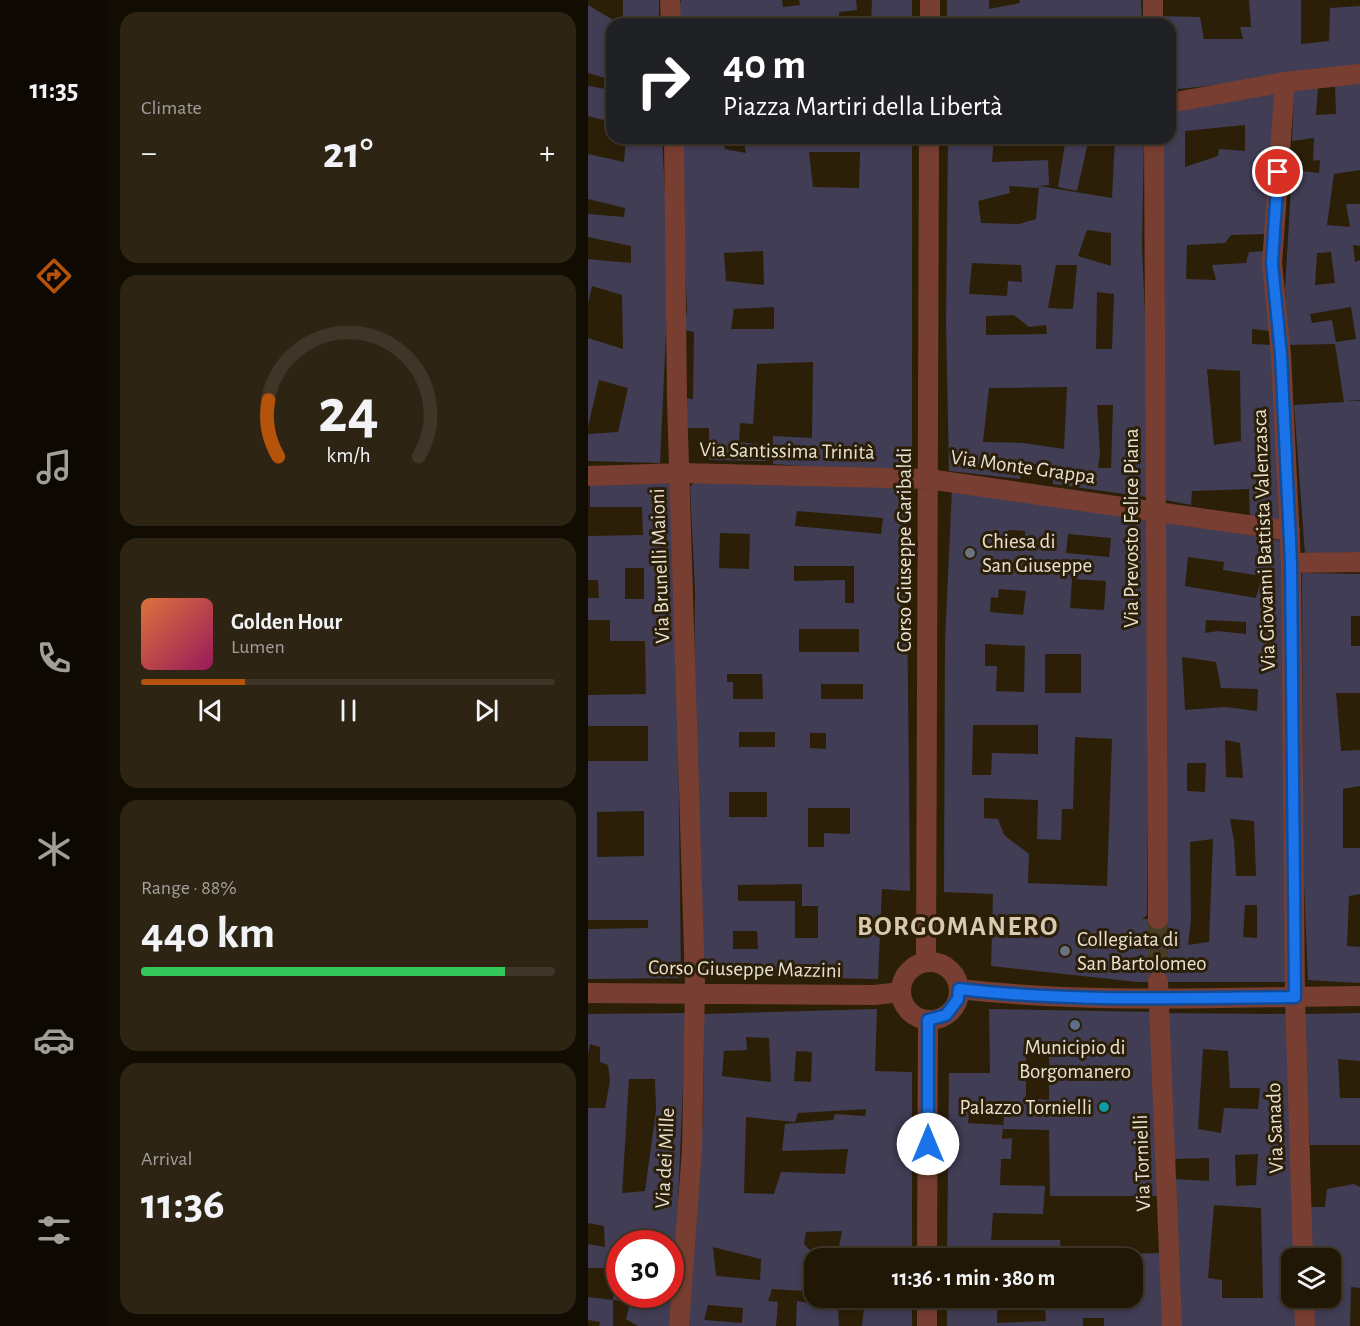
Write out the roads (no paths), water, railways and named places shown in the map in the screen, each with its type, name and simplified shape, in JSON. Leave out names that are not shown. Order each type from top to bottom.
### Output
[{"type":"street","points":[[670,0],[671,18]]},
{"type":"street","points":[[930,0],[930,18]]},
{"type":"street","points":[[1153,0],[1153,18]]},
{"type":"street","points":[[1176,102],[1284,82],[1360,74]]},
{"type":"street","name":"Via Giovanni Battista Valenzasca","points":[[1284,82],[1272,263],[1281,355],[1291,562],[1295,997]]},
{"type":"street","name":"Via Brunelli Maioni","points":[[674,144],[677,401],[681,473],[695,992]]},
{"type":"street","name":"Corso Giuseppe Garibaldi","points":[[926,962],[929,144]]},
{"type":"street","name":"Via Prevosto Felice Piana","points":[[1154,144],[1154,510],[1158,919]]},
{"type":"street","name":"Via Santissima Trinità","points":[[588,476],[681,473],[928,479]]},
{"type":"street","name":"Via Monte Grappa","points":[[928,479],[1290,531]]},
{"type":"street","points":[[1291,562],[1360,562]]},
{"type":"street","points":[[926,962],[945,966],[952,972],[959,989],[958,999],[946,1015],[928,1020],[912,1014],[901,992],[905,976],[918,964],[926,962]]},
{"type":"street","points":[[959,989],[997,994],[1159,989],[1295,997],[1360,996]]},
{"type":"street","name":"Via Tornielli","points":[[1159,989],[1172,1326]]},
{"type":"street","name":"Via dei Mille","points":[[680,1326],[692,1149],[695,992]]},
{"type":"street","name":"Corso Giuseppe Mazzini","points":[[588,993],[874,995],[901,992]]},
{"type":"street","name":"Via Sanado","points":[[1295,997],[1303,1248]]},
{"type":"street","points":[[927,1248],[928,1020]]},
{"type":"street","points":[[927,1308],[927,1326]]},
{"type":"street","points":[[1304,1308],[1305,1326]]},
{"type":"tunnel","points":[[1158,919],[1158,981]]},
{"type":"place","name":"Chiesa di San Giuseppe","points":[[970,553]]},
{"type":"place","name":"Collegiata di San Bartolomeo","points":[[1065,951]]},
{"type":"place","name":"Municipio di Borgomanero","points":[[1075,1025]]},
{"type":"place","name":"Palazzo Tornielli","points":[[1104,1107]]},
{"type":"district","name":"BORGOMANERO","points":[[958,926]]}]
